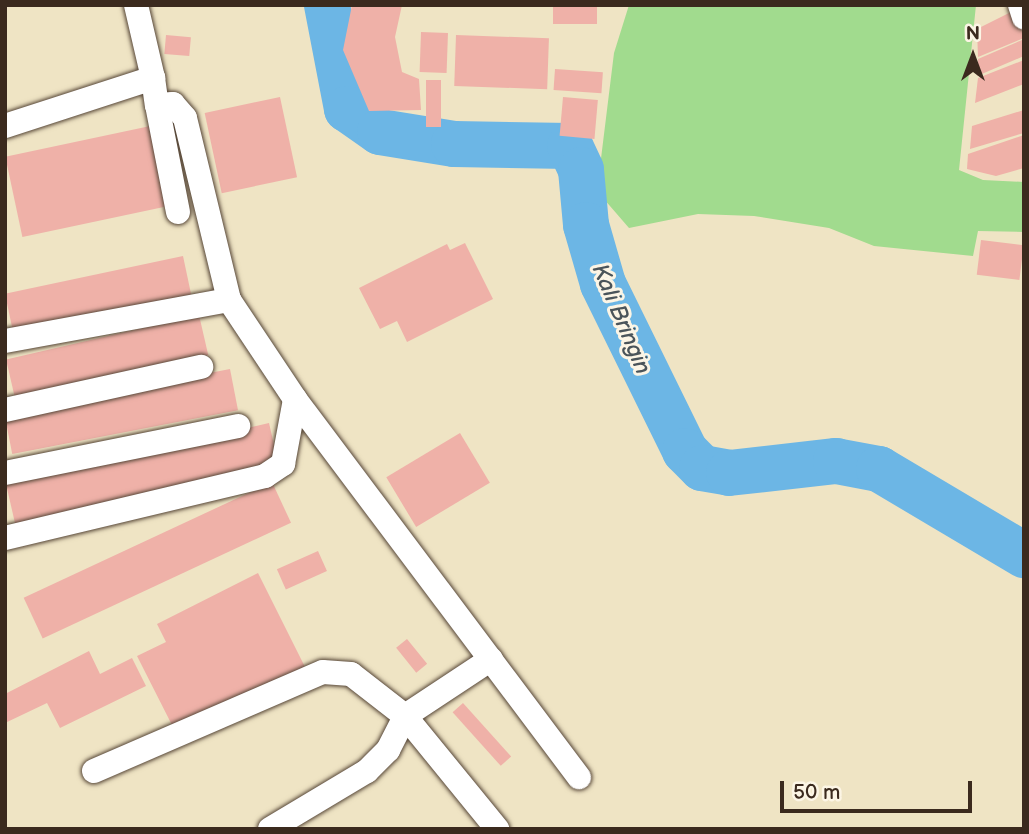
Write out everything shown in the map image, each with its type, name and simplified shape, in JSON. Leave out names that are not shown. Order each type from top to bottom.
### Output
[{"type":"street","points":[[136,5],[153,78],[178,212]]},
{"type":"street","points":[[1020,5],[1024,17]]},
{"type":"street","points":[[5,126],[153,78]]},
{"type":"street","points":[[157,105],[173,104],[185,118],[229,300],[295,399],[579,777]]},
{"type":"street","points":[[5,341],[229,300]]},
{"type":"street","points":[[5,410],[201,367]]},
{"type":"street","points":[[5,538],[265,476],[283,464],[295,399]]},
{"type":"street","points":[[5,473],[239,426]]},
{"type":"street","points":[[270,829],[367,771],[388,750],[404,716],[491,659]]},
{"type":"street","points":[[94,771],[323,672],[351,674],[404,716],[497,829]]},
{"type":"green space","points":[[629,5],[976,5],[959,170],[983,180],[1024,182],[1024,232],[978,231],[973,256],[874,246],[829,228],[754,216],[698,214],[629,228],[597,191],[614,53]]},
{"type":"building","points":[[352,5],[402,5],[395,37],[402,72],[419,79],[421,110],[369,111],[343,50]]},
{"type":"building","points":[[553,5],[597,5],[597,24],[553,24]]},
{"type":"building","points":[[1015,10],[1024,38],[978,57],[977,29]]},
{"type":"building","points":[[421,32],[448,33],[447,73],[420,72]]},
{"type":"building","points":[[166,35],[191,37],[189,56],[164,54]]},
{"type":"building","points":[[456,35],[549,38],[547,89],[454,86]]},
{"type":"building","points":[[1022,40],[1024,56],[977,76],[978,59]]},
{"type":"building","points":[[1024,60],[1024,84],[975,103],[978,78]]},
{"type":"building","points":[[555,69],[603,72],[601,93],[554,90]]},
{"type":"building","points":[[426,80],[441,80],[441,127],[426,127]]},
{"type":"building","points":[[280,97],[297,177],[222,193],[205,113]]},
{"type":"building","points":[[563,97],[598,100],[594,139],[560,136]]},
{"type":"building","points":[[1024,110],[1024,133],[970,149],[972,126]]},
{"type":"building","points":[[155,125],[172,205],[22,237],[5,157]]},
{"type":"building","points":[[1024,135],[1024,168],[996,176],[967,169],[968,154]]},
{"type":"building","points":[[981,240],[1024,245],[1019,280],[977,275]]},
{"type":"building","points":[[465,243],[493,299],[407,342],[397,321],[380,329],[359,288],[447,244],[450,250]]},
{"type":"building","points":[[183,256],[191,295],[13,333],[5,294]]},
{"type":"building","points":[[199,315],[208,355],[15,399],[6,360]]},
{"type":"building","points":[[230,369],[238,410],[12,454],[5,413]]},
{"type":"building","points":[[269,423],[279,465],[16,526],[6,484]]},
{"type":"building","points":[[460,433],[490,483],[416,527],[386,477]]},
{"type":"building","points":[[272,482],[291,523],[43,639],[24,598]]},
{"type":"building","points":[[318,551],[327,571],[286,589],[277,569]]},
{"type":"building","points":[[258,573],[305,667],[175,731],[137,656],[166,642],[157,624]]},
{"type":"building","points":[[407,639],[427,664],[416,673],[396,648]]},
{"type":"building","points":[[89,651],[100,674],[132,658],[146,686],[60,728],[47,703],[5,723],[5,694]]},
{"type":"building","points":[[463,703],[511,757],[501,766],[453,712]]},
{"type":"waterway","name":"Kali Bringin","points":[[327,5],[347,109],[380,132],[454,144],[570,146],[581,170],[586,225],[603,284],[685,451],[702,468],[729,473],[836,461],[879,469],[1024,555]]}]
